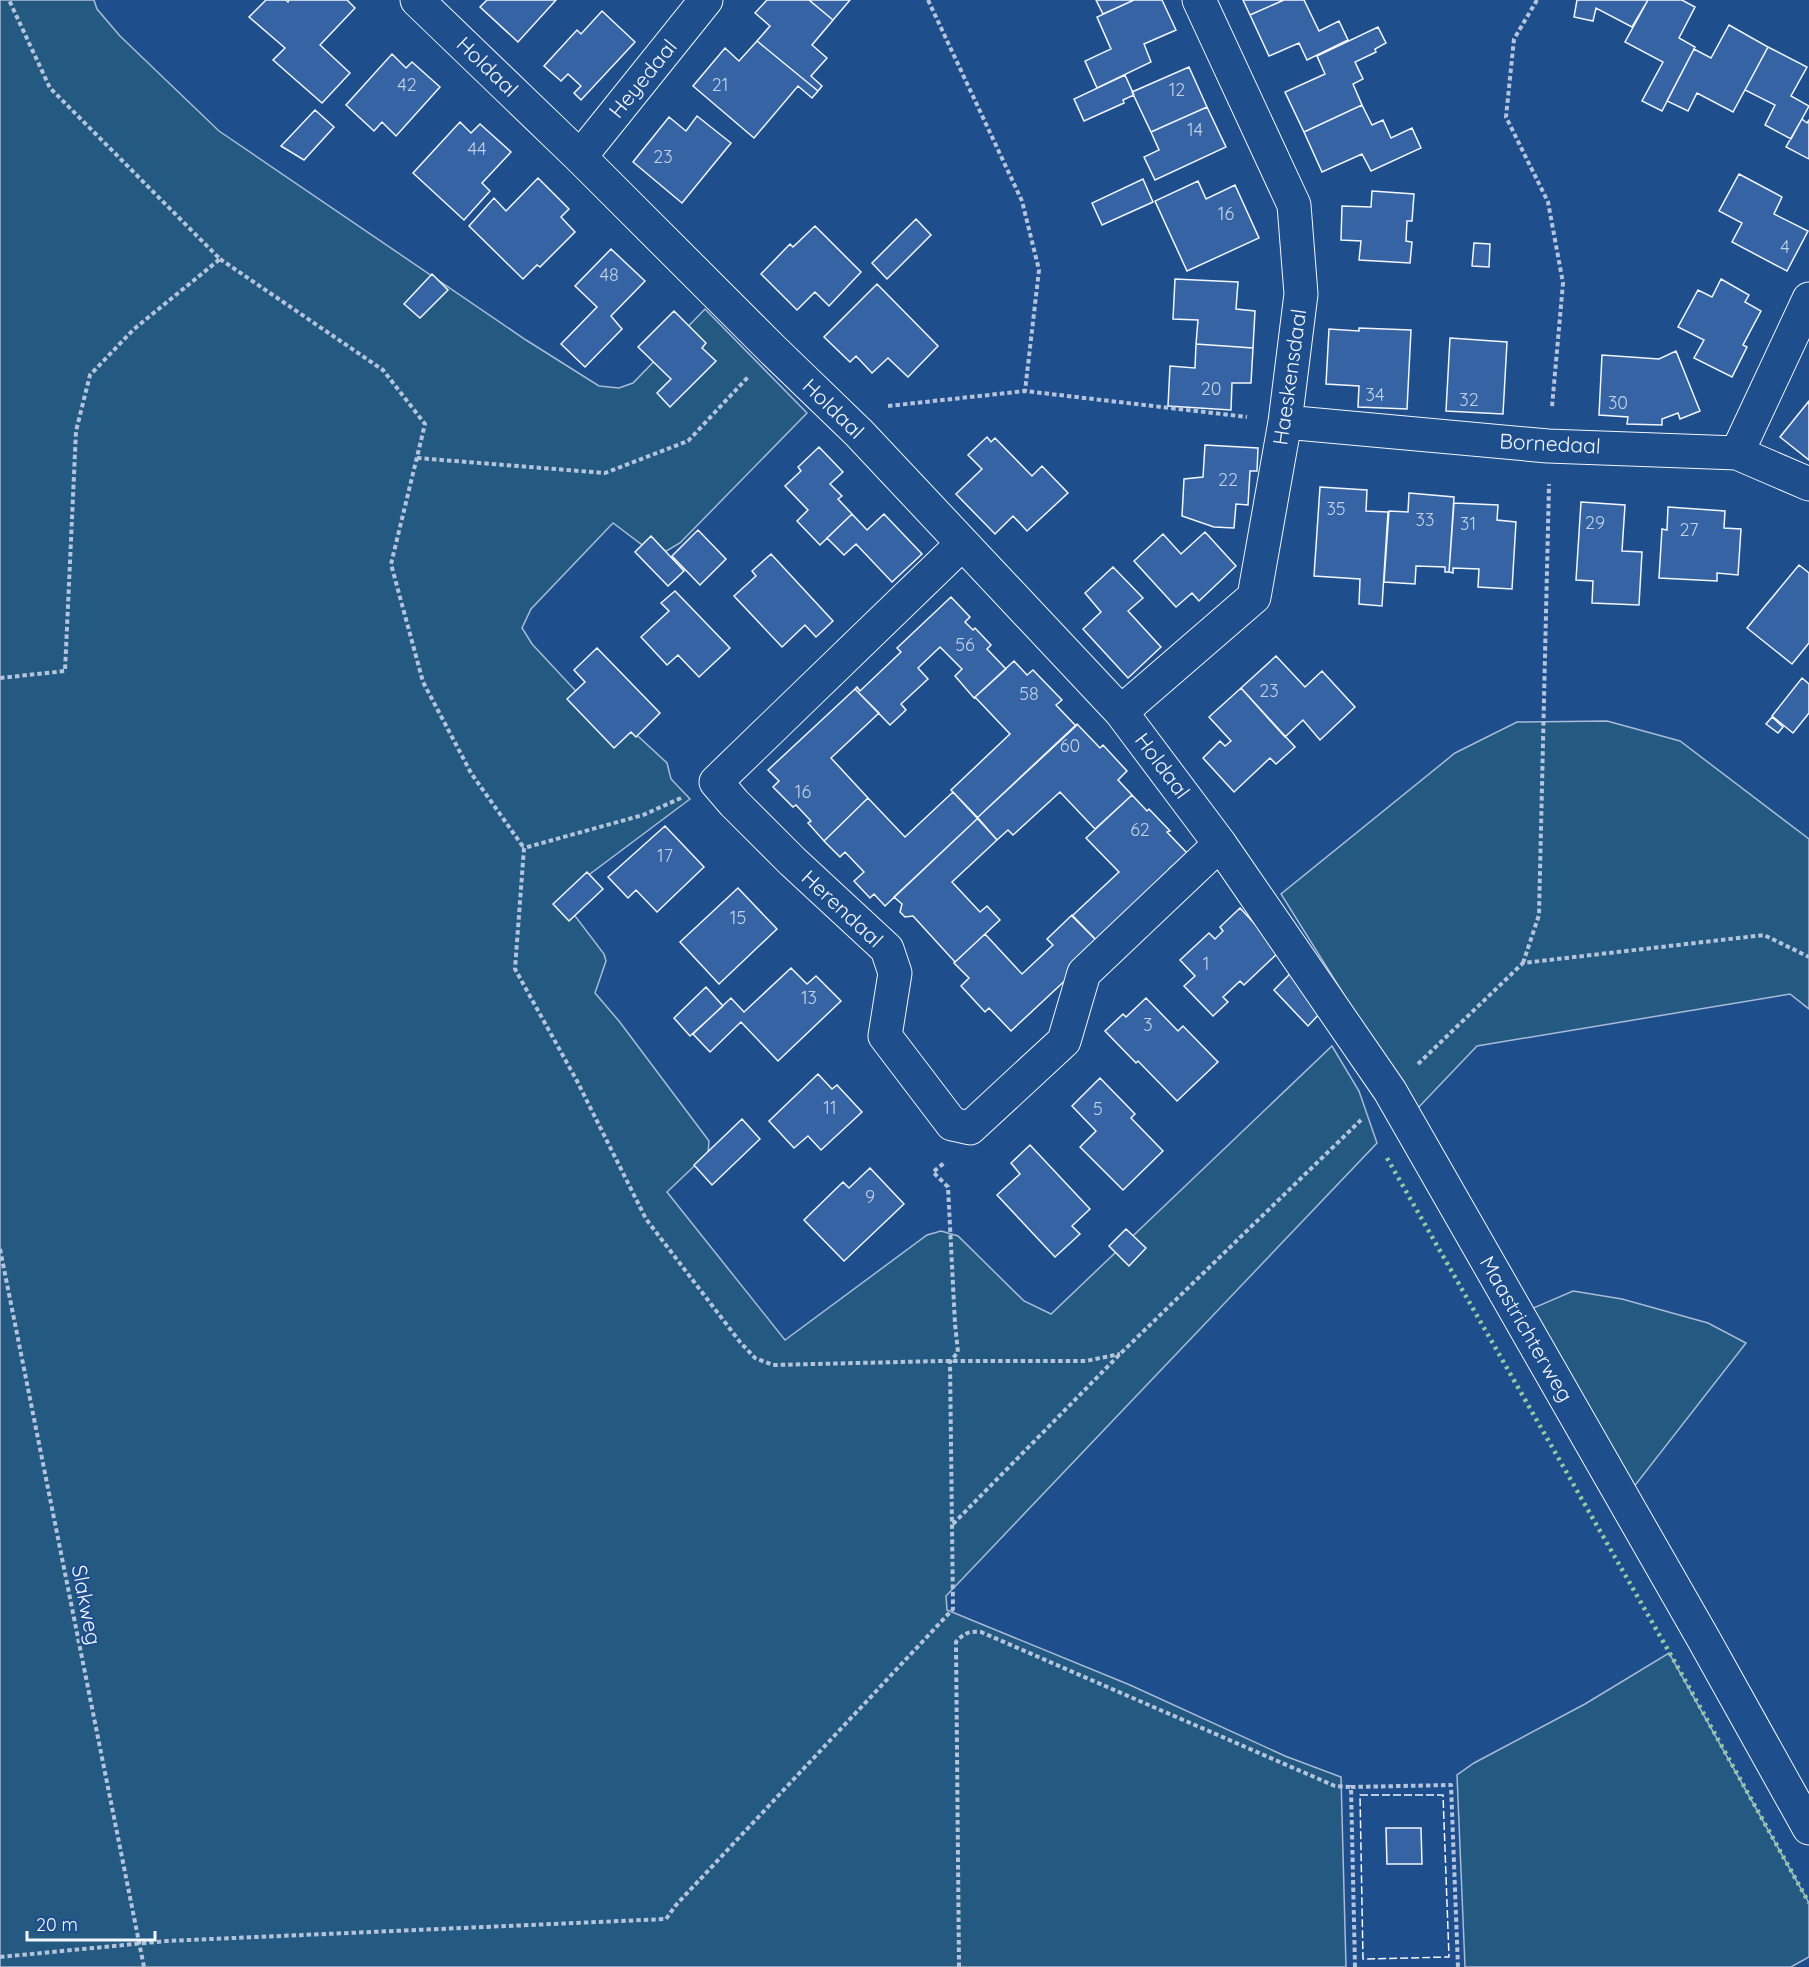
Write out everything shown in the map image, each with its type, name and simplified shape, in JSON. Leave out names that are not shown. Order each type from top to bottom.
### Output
[{"type":"street","name":"Holdaal","points":[[417,0],[580,157],[859,433],[1121,712],[1220,844]]},
{"type":"street","name":"Heyedaal","points":[[580,157],[706,0]]},
{"type":"street","name":"Haeskensdaal","points":[[1121,712],[1254,597],[1285,422],[1301,294],[1294,205],[1199,0]]},
{"type":"street","points":[[1737,453],[1809,299]]},
{"type":"street","name":"Bornedaal","points":[[1285,422],[1548,446],[1737,453],[1809,484]]},
{"type":"street","points":[[716,782],[962,544]]},
{"type":"street","name":"Herendaal","points":[[716,782],[792,861],[887,949],[895,973],[885,1036],[952,1124]]},
{"type":"street","points":[[952,1124],[970,1128],[1064,1041],[1084,973],[1220,844]]},
{"type":"street","name":"Maastrichterweg","points":[[1220,844],[1390,1091],[1809,1828]]},
{"type":"path","points":[[9,0],[50,88],[220,259],[383,370],[425,424],[391,564],[423,682],[471,773],[524,848],[515,969],[577,1082],[646,1219],[740,1342],[755,1358],[772,1365],[1086,1361],[1120,1354]]},
{"type":"path","points":[[928,0],[1022,201],[1039,270],[1025,391]]},
{"type":"path","points":[[0,678],[65,671],[76,431],[90,375],[134,329],[220,259]]},
{"type":"path","points":[[417,458],[605,473],[688,441],[773,350]]},
{"type":"path","points":[[859,433],[888,405],[1025,391],[1285,422]]},
{"type":"path","points":[[524,848],[642,815],[716,782]]},
{"type":"path","points":[[952,1525],[1120,1354],[1523,963],[1764,935],[1809,957]]},
{"type":"path","points":[[0,1957],[166,1941],[666,1919],[676,1905],[953,1609],[950,1362],[958,1352],[948,1188],[933,1172],[950,1157],[952,1124]]},
{"type":"path","name":"Slakweg","points":[[0,1249],[144,1967]]},
{"type":"path","points":[[959,1967],[956,1642],[963,1634],[972,1631],[981,1632],[1335,1786],[1451,1785],[1458,1967]]},
{"type":"path","points":[[1351,1787],[1355,1967]]},
{"type":"shaded area","points":[[0,0],[94,0],[97,9],[120,36],[219,131],[526,340],[599,386],[619,388],[633,383],[705,309],[807,413],[680,543],[663,553],[649,550],[613,523],[531,609],[522,628],[532,644],[587,703],[627,726],[667,763],[671,779],[690,799],[586,877],[569,908],[604,954],[606,961],[595,993],[619,1021],[709,1141],[708,1153],[667,1192],[785,1340],[927,1235],[941,1231],[958,1236],[1024,1301],[1051,1314],[1332,1046],[1359,1091],[1377,1143],[946,1596],[947,1610],[1130,1685],[1285,1756],[1341,1777],[1346,1967],[0,1967]]},
{"type":"shaded area","points":[[1607,721],[1680,741],[1809,839],[1809,1009],[1790,994],[1477,1046],[1416,1110],[1281,894],[1455,753],[1517,722]]},
{"type":"shaded area","points":[[1573,1291],[1622,1299],[1708,1323],[1746,1343],[1633,1488],[1531,1309]]},
{"type":"shaded area","points":[[1669,1653],[1809,1903],[1809,1957],[1791,1967],[1465,1967],[1457,1775],[1474,1763],[1585,1704]]},
{"type":"building","points":[[266,0],[286,0],[288,2],[289,0],[347,0],[355,8],[320,45],[350,73],[322,103],[273,60],[285,48],[249,17]]},
{"type":"building","points":[[487,0],[556,0],[518,42],[480,7]]},
{"type":"building","points":[[767,0],[809,0],[833,20],[812,45],[827,58],[811,76],[822,86],[818,91],[757,41],[770,26],[755,13]]},
{"type":"building","points":[[809,0],[850,0],[833,20]]},
{"type":"building","points":[[1096,0],[1134,0],[1103,14]]},
{"type":"building","points":[[1134,0],[1162,0],[1176,30],[1144,44],[1151,62],[1097,88],[1085,61],[1111,49],[1097,17]]},
{"type":"building","points":[[1243,0],[1284,0],[1250,15]]},
{"type":"building","points":[[1284,0],[1304,0],[1319,31],[1339,21],[1348,40],[1307,60],[1299,43],[1269,56],[1250,15]]},
{"type":"building","points":[[1577,0],[1648,0],[1632,27],[1596,8],[1593,21],[1574,17]]},
{"type":"building","points":[[1648,0],[1682,0],[1695,7],[1679,38],[1695,47],[1662,111],[1642,101],[1663,62],[1625,42]]},
{"type":"building","points":[[602,11],[635,42],[581,100],[574,93],[581,86],[568,74],[561,81],[544,66],[577,30],[581,34]]},
{"type":"building","points":[[1729,25],[1768,47],[1733,112],[1697,93],[1688,111],[1667,101],[1694,49],[1711,58]]},
{"type":"building","points":[[1378,27],[1386,43],[1375,49],[1376,52],[1355,62],[1363,79],[1353,84],[1362,105],[1304,132],[1285,92],[1325,74],[1317,56]]},
{"type":"building","points":[[757,41],[818,91],[812,98],[798,86],[754,138],[693,86],[725,48],[739,61]]},
{"type":"building","points":[[1768,47],[1807,67],[1791,96],[1809,106],[1791,139],[1765,125],[1775,105],[1745,90]]},
{"type":"building","points":[[392,54],[406,68],[412,62],[440,87],[396,136],[382,122],[374,131],[346,105]]},
{"type":"building","points":[[1189,67],[1207,107],[1151,132],[1132,92]]},
{"type":"building","points":[[1125,75],[1134,95],[1123,100],[1124,103],[1084,121],[1074,99]]},
{"type":"building","points":[[1362,105],[1372,125],[1383,120],[1391,138],[1412,128],[1421,148],[1371,171],[1362,154],[1322,172],[1304,132]]},
{"type":"building","points":[[1207,107],[1226,147],[1155,180],[1144,157],[1159,150],[1151,132]]},
{"type":"building","points":[[315,110],[334,127],[304,160],[281,146]]},
{"type":"building","points":[[697,116],[731,143],[682,203],[633,162],[669,117],[686,131]]},
{"type":"building","points":[[1802,119],[1807,123],[1809,120],[1809,159],[1786,147]]},
{"type":"building","points":[[460,122],[471,133],[480,124],[511,152],[482,183],[490,191],[464,220],[413,173]]},
{"type":"building","points":[[1739,174],[1782,197],[1774,214],[1808,231],[1787,271],[1732,242],[1742,223],[1719,211]]},
{"type":"building","points":[[538,178],[569,209],[561,217],[575,232],[540,267],[537,265],[523,279],[469,226],[494,198],[506,211]]},
{"type":"building","points":[[1143,179],[1153,202],[1102,225],[1092,203]]},
{"type":"building","points":[[1198,181],[1206,199],[1235,185],[1259,238],[1187,271],[1155,201]]},
{"type":"building","points":[[1372,191],[1414,194],[1412,221],[1407,221],[1406,241],[1412,242],[1410,263],[1359,260],[1361,241],[1341,240],[1342,206],[1371,207]]},
{"type":"building","points":[[916,219],[931,235],[887,279],[872,263]]},
{"type":"building","points":[[815,226],[861,272],[829,306],[815,292],[797,310],[761,274],[790,244],[793,247]]},
{"type":"building","points":[[1474,243],[1490,244],[1489,267],[1472,266]]},
{"type":"building","points":[[611,249],[645,281],[611,316],[622,329],[585,367],[561,344],[597,307],[575,286]]},
{"type":"building","points":[[432,274],[448,290],[420,318],[404,304]]},
{"type":"building","points":[[1175,279],[1238,282],[1236,309],[1255,311],[1253,348],[1196,344],[1198,320],[1173,319]]},
{"type":"building","points":[[1721,279],[1749,295],[1745,302],[1761,311],[1743,345],[1747,347],[1732,377],[1694,358],[1704,340],[1678,327],[1698,290],[1712,297]]},
{"type":"building","points":[[877,284],[938,346],[908,377],[888,358],[872,373],[856,356],[850,362],[824,337]]},
{"type":"building","points":[[674,311],[706,343],[702,348],[716,361],[670,407],[657,393],[671,379],[638,347]]},
{"type":"building","points":[[1359,328],[1411,330],[1407,409],[1358,407],[1359,386],[1326,384],[1329,329],[1359,331]]},
{"type":"building","points":[[1450,338],[1507,342],[1503,414],[1446,411]]},
{"type":"building","points":[[1196,344],[1253,348],[1251,383],[1232,383],[1231,410],[1168,406],[1170,366],[1195,368]]},
{"type":"building","points":[[1676,351],[1700,411],[1680,419],[1678,413],[1662,419],[1662,425],[1627,424],[1628,417],[1599,415],[1602,355],[1659,359]]},
{"type":"building","points":[[1809,401],[1809,460],[1780,437]]},
{"type":"building","points":[[987,437],[991,442],[995,438],[1032,476],[1042,466],[1068,493],[1027,531],[1013,516],[995,534],[956,494],[982,469],[968,455]]},
{"type":"building","points":[[1205,445],[1258,448],[1257,471],[1250,471],[1248,505],[1236,504],[1234,528],[1214,527],[1182,516],[1184,479],[1203,477]]},
{"type":"building","points":[[819,447],[843,472],[830,484],[842,496],[838,499],[852,514],[820,545],[797,521],[808,510],[785,486],[801,471],[798,467]]},
{"type":"building","points":[[1320,487],[1367,490],[1366,511],[1388,512],[1382,606],[1359,604],[1360,579],[1314,576]]},
{"type":"building","points":[[1409,493],[1454,497],[1449,572],[1445,572],[1445,567],[1416,566],[1415,584],[1384,582],[1389,511],[1408,512]]},
{"type":"building","points":[[1581,502],[1625,505],[1622,551],[1642,552],[1639,605],[1592,603],[1593,581],[1576,580]]},
{"type":"building","points":[[1454,503],[1498,505],[1497,520],[1516,522],[1512,589],[1478,587],[1479,569],[1453,568],[1453,573],[1449,572]]},
{"type":"building","points":[[1668,507],[1725,511],[1724,528],[1741,529],[1738,575],[1717,573],[1717,581],[1659,578],[1662,529],[1667,530]]},
{"type":"building","points":[[852,514],[867,530],[884,514],[922,554],[892,582],[856,544],[844,555],[827,538]]},
{"type":"building","points":[[698,530],[726,559],[700,585],[672,556]]},
{"type":"building","points":[[1205,532],[1236,566],[1199,601],[1192,593],[1176,607],[1134,561],[1163,534],[1181,554]]},
{"type":"building","points":[[651,536],[684,571],[668,586],[635,552]]},
{"type":"building","points":[[771,554],[833,621],[816,637],[805,625],[782,647],[734,596],[756,576],[752,571]]},
{"type":"building","points":[[1799,565],[1809,573],[1809,643],[1792,664],[1747,628]]},
{"type":"building","points":[[1113,567],[1143,598],[1128,611],[1161,647],[1128,678],[1083,629],[1101,612],[1085,593]]},
{"type":"building","points":[[675,591],[730,648],[699,677],[678,655],[667,665],[641,637],[669,611],[661,603]]},
{"type":"building","points":[[951,597],[970,617],[965,622],[973,630],[975,628],[991,645],[987,649],[1006,669],[974,698],[955,676],[962,669],[940,647],[918,668],[928,679],[901,704],[906,710],[890,725],[855,689],[857,687],[860,691],[901,652],[897,648]]},
{"type":"building","points":[[597,648],[660,713],[636,737],[631,732],[614,748],[567,699],[585,682],[574,670]]},
{"type":"building","points":[[1276,656],[1305,687],[1322,671],[1355,707],[1320,740],[1303,720],[1285,737],[1241,688]]},
{"type":"building","points":[[1014,661],[1027,675],[1033,670],[1062,700],[1056,705],[1076,726],[977,818],[951,790],[1010,734],[975,697]]},
{"type":"building","points":[[1802,678],[1809,684],[1809,713],[1793,733],[1772,716]]},
{"type":"building","points":[[1241,688],[1295,747],[1276,764],[1270,758],[1234,792],[1203,758],[1220,741],[1225,746],[1231,741],[1209,717]]},
{"type":"building","points":[[855,689],[879,713],[831,758],[868,798],[824,841],[808,823],[811,821],[796,805],[793,807],[773,787],[779,781],[768,770]]},
{"type":"building","points":[[1772,717],[1783,727],[1778,733],[1766,724]]},
{"type":"building","points":[[1077,724],[1100,748],[1103,745],[1127,771],[1118,780],[1132,795],[1095,829],[1060,792],[1013,835],[1008,830],[997,840],[977,818]]},
{"type":"building","points":[[953,792],[978,818],[885,906],[874,894],[870,898],[854,881],[864,872],[845,852],[840,857],[824,841],[868,798],[905,837]]},
{"type":"building","points":[[1132,795],[1170,831],[1167,832],[1187,853],[1169,869],[1176,877],[1102,946],[1072,916],[1119,872],[1086,838]]},
{"type":"building","points":[[978,818],[997,840],[952,882],[980,912],[987,906],[1000,920],[955,962],[913,916],[905,917],[900,912],[902,904],[894,897]]},
{"type":"building","points":[[665,826],[704,867],[657,912],[636,890],[628,898],[608,877]]},
{"type":"building","points":[[587,872],[603,889],[569,921],[553,904]]},
{"type":"building","points":[[738,888],[777,929],[719,984],[680,942]]},
{"type":"building","points":[[1240,908],[1280,951],[1244,985],[1240,981],[1223,997],[1228,1002],[1213,1016],[1184,986],[1195,976],[1180,960],[1209,933],[1215,939],[1223,931],[1220,927]]},
{"type":"building","points":[[1072,915],[1102,946],[1011,1031],[989,1008],[985,1012],[961,986],[969,978],[954,963],[985,934],[1022,974],[1053,945],[1047,939]]},
{"type":"building","points":[[791,968],[807,984],[816,976],[841,1001],[778,1061],[741,1022],[710,1052],[693,1034],[731,998],[744,1012]]},
{"type":"building","points":[[1293,971],[1323,1010],[1308,1026],[1274,990]]},
{"type":"building","points":[[706,987],[723,1006],[690,1036],[674,1018]]},
{"type":"building","points":[[1146,998],[1178,1031],[1183,1026],[1218,1062],[1177,1101],[1105,1031],[1123,1014],[1126,1017]]},
{"type":"building","points":[[818,1074],[832,1089],[837,1085],[862,1112],[821,1150],[808,1136],[794,1148],[769,1121]]},
{"type":"building","points":[[1100,1078],[1135,1114],[1131,1118],[1163,1151],[1123,1190],[1080,1147],[1096,1131],[1072,1106]]},
{"type":"building","points":[[742,1119],[760,1139],[712,1185],[694,1165]]},
{"type":"building","points":[[1030,1145],[1090,1209],[1072,1226],[1080,1234],[1055,1257],[997,1195],[1020,1174],[1011,1163]]},
{"type":"building","points":[[870,1168],[904,1204],[844,1261],[804,1220],[843,1182],[849,1188]]},
{"type":"building","points":[[1126,1229],[1146,1248],[1129,1266],[1109,1246]]},
{"type":"building","points":[[1386,1828],[1421,1828],[1422,1864],[1387,1864]]},
{"type":"hedge","points":[[1387,1158],[1680,1671],[1809,1903]]},
{"type":"fence","points":[[1360,1795],[1443,1795],[1449,1957],[1363,1959],[1360,1795]]}]
